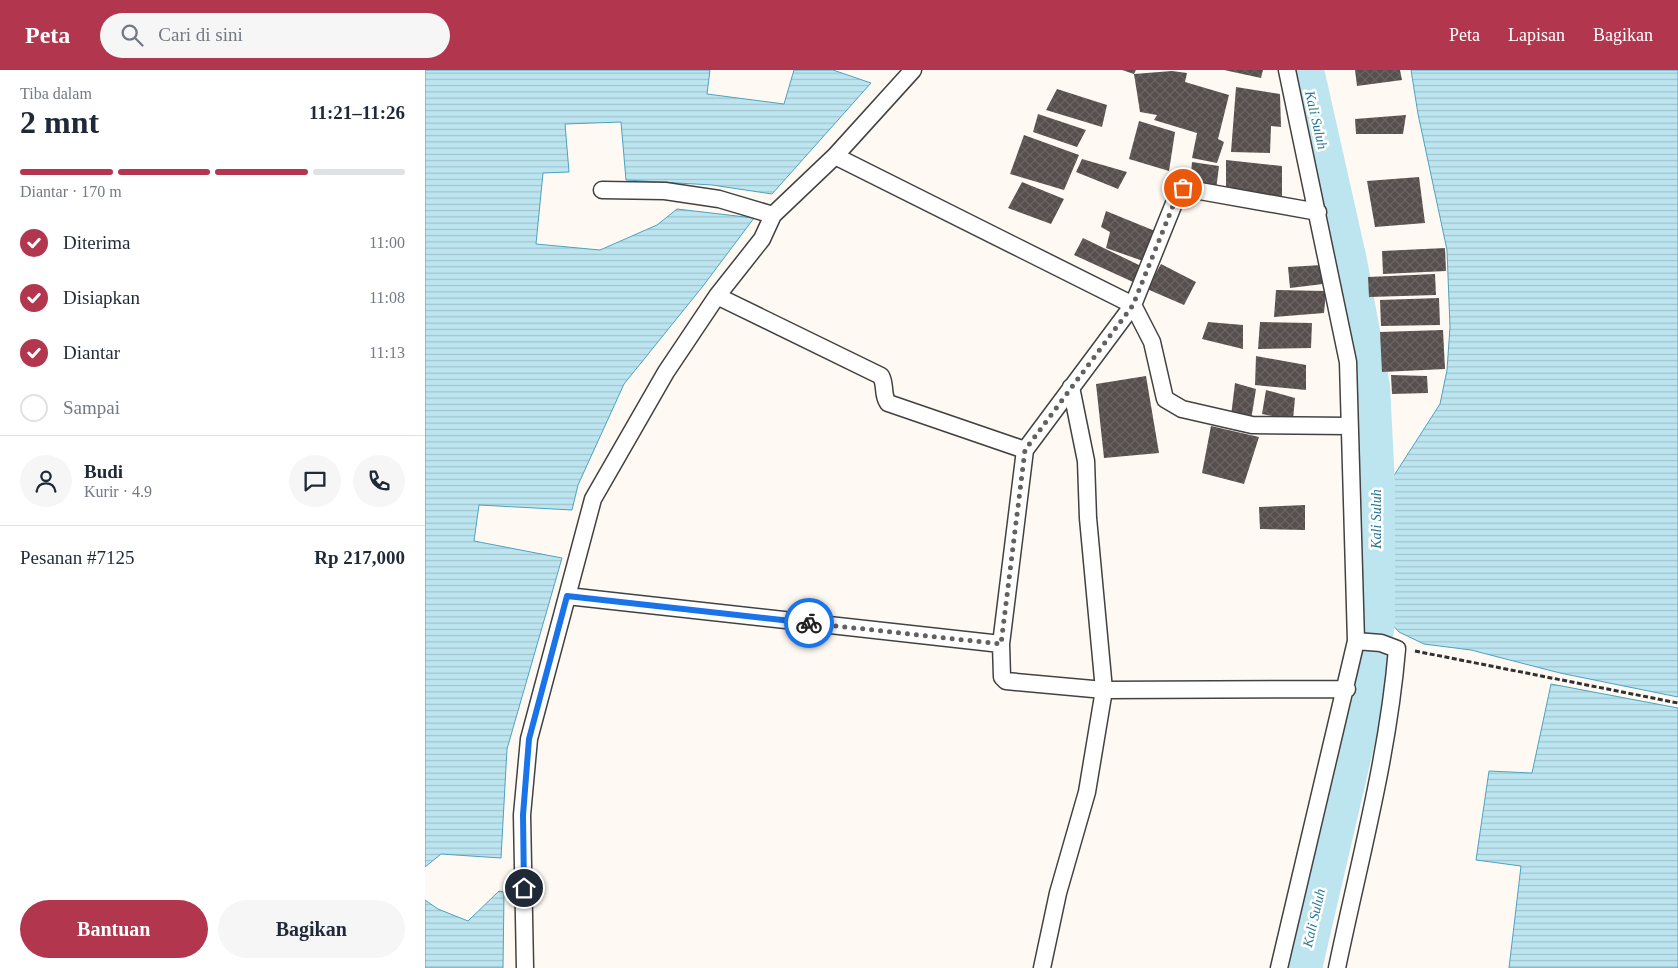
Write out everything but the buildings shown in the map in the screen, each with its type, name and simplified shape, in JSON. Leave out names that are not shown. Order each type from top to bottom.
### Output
[{"type":"street","points":[[525,968],[523,815],[529,739],[593,499],[666,372],[717,296],[762,239],[773,215],[835,156],[913,70]]},
{"type":"street","points":[[1279,968],[1311,825],[1360,641],[1349,426],[1348,362],[1287,70]]},
{"type":"street","points":[[835,156],[1133,305],[1152,342],[1161,387],[1165,399],[1171,404],[1182,409],[1252,424],[1349,426]]},
{"type":"street","points":[[1318,212],[1183,188],[1180,190],[1133,305],[1025,450],[1001,644],[1002,677],[1006,681],[1104,690],[1347,689]]},
{"type":"street","points":[[603,190],[665,191],[719,199],[773,215]]},
{"type":"street","points":[[717,296],[881,376],[884,384],[884,397],[888,403],[1025,450]]},
{"type":"street","points":[[1042,968],[1058,894],[1087,792],[1104,690],[1088,518],[1086,461],[1071,387]]},
{"type":"street","points":[[567,596],[1001,644]]},
{"type":"street","points":[[1337,968],[1374,805],[1393,696],[1397,649],[1381,643],[1360,641]]},
{"type":"path","points":[[1397,649],[1435,654],[1678,703]]},
{"type":"water","points":[[425,70],[710,70],[707,94],[784,104],[794,70],[833,70],[871,83],[772,194],[712,185],[626,180],[621,122],[565,124],[569,172],[543,173],[536,244],[600,250],[657,225],[677,209],[754,218],[703,286],[624,384],[578,485],[572,510],[479,505],[474,541],[562,558],[507,749],[501,858],[441,854],[425,867]]},
{"type":"water","points":[[1411,70],[1678,70],[1678,697],[1560,673],[1471,650],[1424,644],[1399,632],[1387,619],[1384,491],[1440,404],[1447,370],[1450,327],[1447,250],[1418,114]]},
{"type":"water","points":[[1551,684],[1678,708],[1678,968],[1509,968],[1521,866],[1476,860],[1489,771],[1532,773]]},
{"type":"water","points":[[499,891],[504,892],[503,968],[425,968],[425,900],[438,909],[468,921]]},
{"type":"waterway","name":"Kali Suluh","points":[[1303,968],[1358,732],[1376,623],[1376,484],[1371,387],[1348,261],[1305,70]]},
{"type":"way so far","points":[[809,623],[1001,644],[1025,450],[1133,305],[1179,191],[1183,188]]},
{"type":"route","points":[[524,888],[523,815],[529,739],[567,596],[809,623]]}]
